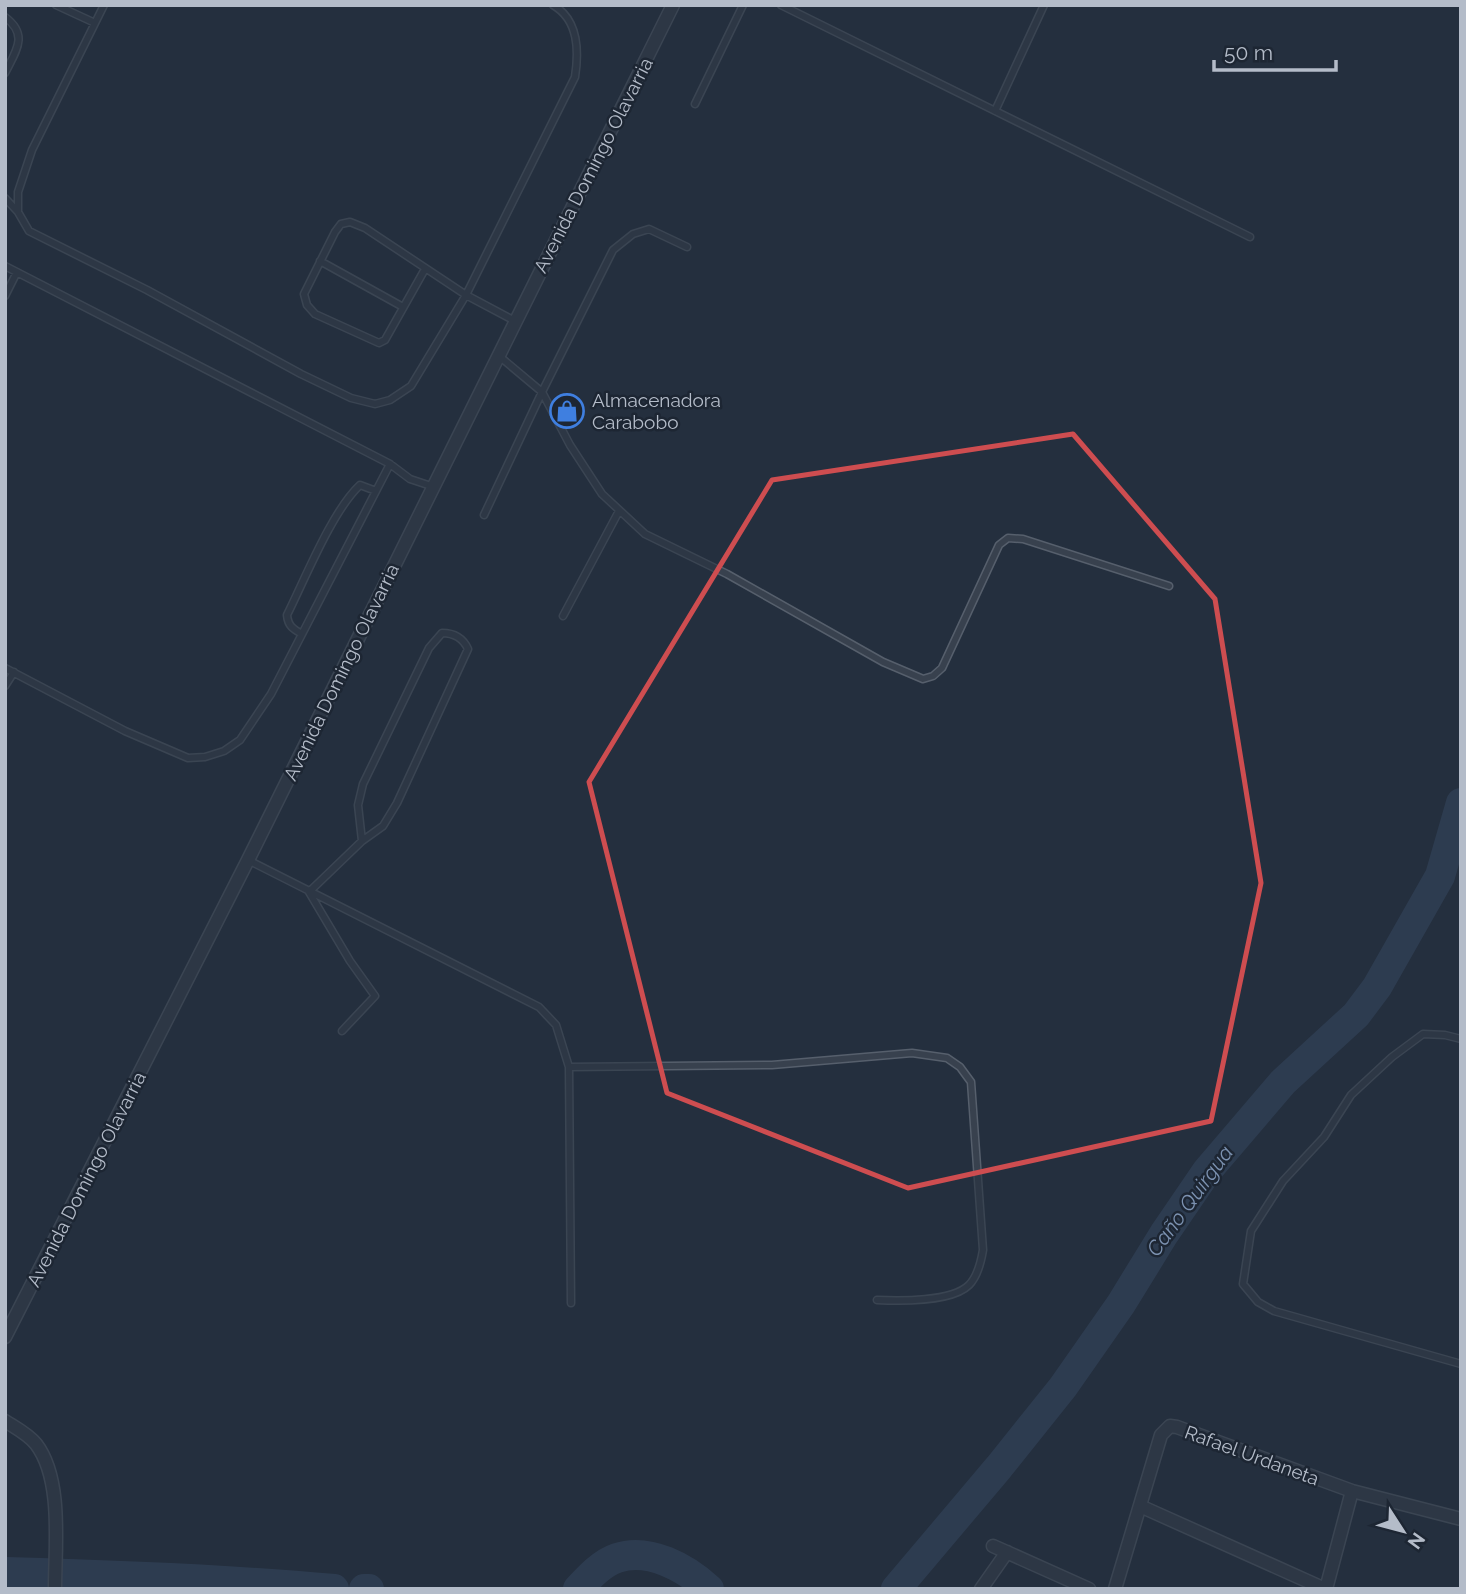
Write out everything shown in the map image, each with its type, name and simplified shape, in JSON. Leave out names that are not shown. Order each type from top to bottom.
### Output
[{"type":"street","name":"Avenida Domingo Olavarria","points":[[5,1337],[248,860],[673,5]]},
{"type":"street","points":[[5,1421],[21,1430],[36,1444],[44,1459],[54,1492],[55,1589]]},
{"type":"street","name":"Rafael Urdaneta","points":[[1115,1589],[1161,1435],[1170,1426],[1352,1491],[1461,1519]]},
{"type":"street","points":[[1140,1506],[1326,1589],[1352,1491]]},
{"type":"street","points":[[993,1546],[1089,1589]]},
{"type":"street","points":[[981,1589],[1007,1552]]},
{"type":"lane","points":[[56,5],[95,23]]},
{"type":"lane","points":[[18,212],[18,192],[32,150],[104,5]]},
{"type":"lane","points":[[5,198],[18,212],[29,231],[53,245],[147,290],[351,398],[375,404],[390,400],[411,386],[466,295],[575,77],[575,36],[570,19],[553,5]]},
{"type":"lane","points":[[695,104],[743,5]]},
{"type":"lane","points":[[781,5],[1250,237]]},
{"type":"lane","points":[[995,111],[1044,5]]},
{"type":"lane","points":[[5,17],[15,24],[20,37],[5,73]]},
{"type":"lane","points":[[425,269],[385,340],[379,343],[316,314],[307,305],[304,294],[334,232],[341,223],[350,222],[365,228],[466,295],[515,321]]},
{"type":"lane","points":[[484,515],[541,392],[613,250],[633,234],[649,229],[687,247]]},
{"type":"lane","points":[[320,261],[403,307]]},
{"type":"lane","points":[[5,266],[390,464],[410,479],[434,487]]},
{"type":"lane","points":[[5,296],[18,272]]},
{"type":"lane","points":[[499,356],[541,392],[587,473],[619,512],[645,534],[727,574],[883,662],[923,679],[933,676],[942,668],[999,544],[1008,538],[1023,539],[1169,586]]},
{"type":"lane","points":[[5,668],[125,731],[188,758],[205,758],[224,751],[240,740],[271,694],[390,464]]},
{"type":"lane","points":[[302,634],[287,623],[287,615],[335,519],[347,498],[360,485],[376,491]]},
{"type":"lane","points":[[563,616],[619,512]]},
{"type":"lane","points":[[309,892],[362,841],[383,826],[397,803],[468,649],[460,638],[452,633],[442,633],[429,648],[362,785],[358,804],[362,841]]},
{"type":"lane","points":[[5,686],[14,673]]},
{"type":"lane","points":[[248,860],[539,1007],[556,1025],[569,1067],[571,1303]]},
{"type":"lane","points":[[309,892],[374,996],[342,1031]]},
{"type":"lane","points":[[1461,1039],[1423,1034],[1351,1095],[1324,1138],[1283,1181],[1251,1231],[1243,1283],[1258,1302],[1274,1311],[1461,1363]]},
{"type":"lane","points":[[569,1067],[772,1065],[912,1053],[947,1058],[960,1066],[971,1082],[983,1250],[981,1265],[968,1286],[951,1294],[901,1301],[877,1300]]},
{"type":"highlighted area","points":[[1073,434],[1215,599],[1261,883],[1211,1121],[908,1188],[667,1093],[589,782],[772,480]]},
{"type":"waterway","name":"Caño Quirgua","points":[[896,1589],[1063,1387],[1121,1304],[1207,1171],[1283,1082],[1356,1015],[1377,987],[1440,876],[1461,803]]},
{"type":"waterway","name":"Caño Quirgua","points":[[578,1589],[606,1563],[629,1555],[654,1557],[678,1567],[709,1589]]},
{"type":"waterway","name":"Caño Quirgua","points":[[5,1572],[170,1578],[334,1589]]},
{"type":"waterway","name":"Caño Quirgua","points":[[364,1589],[369,1589]]},
{"type":"place","name":"Almacenadora Carabobo","points":[[567,411]]}]
